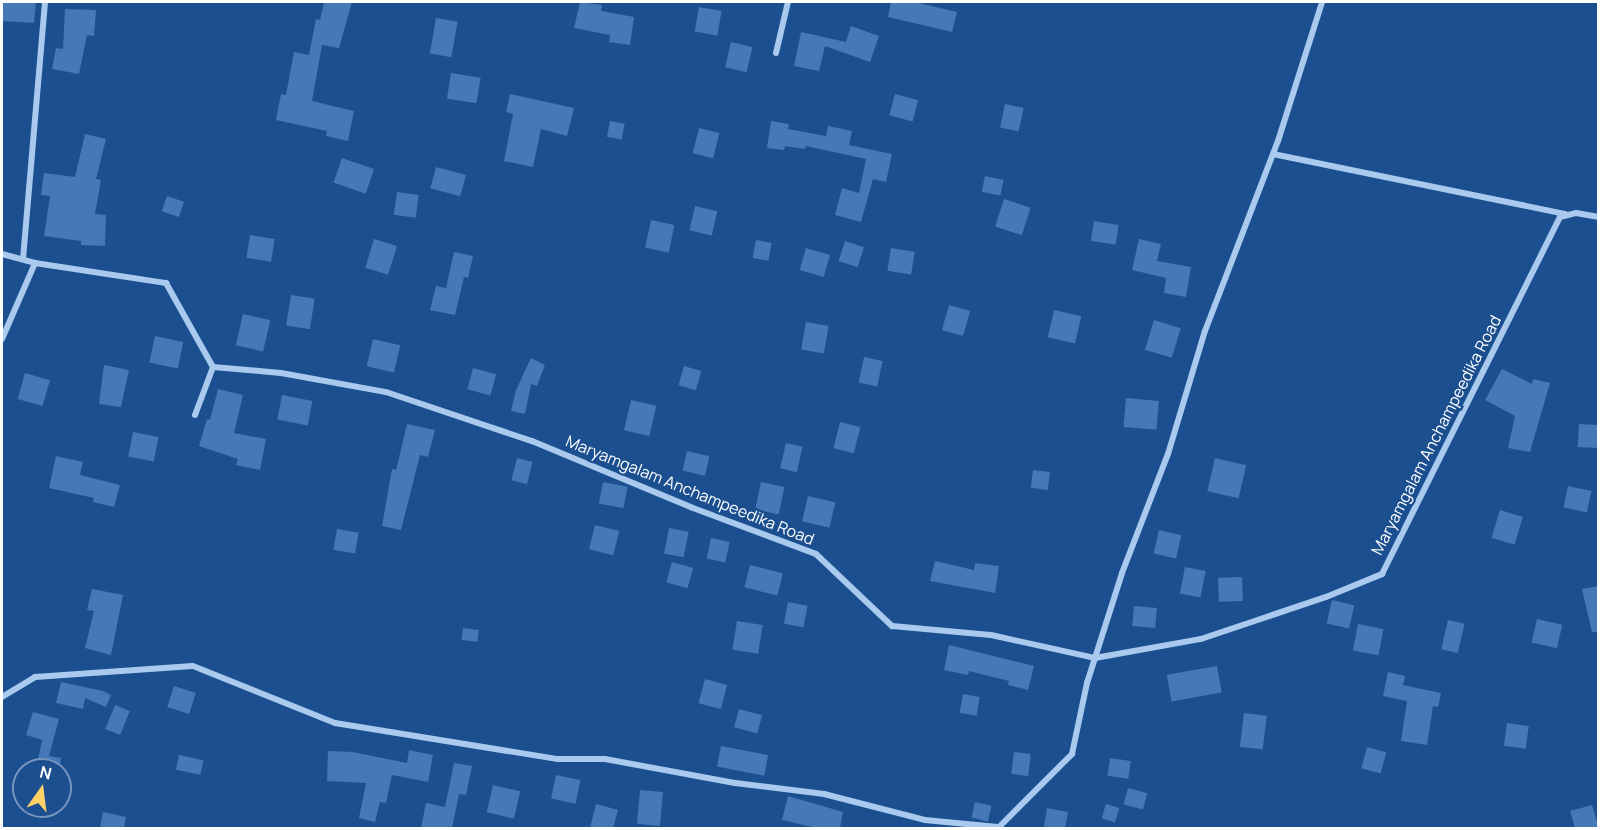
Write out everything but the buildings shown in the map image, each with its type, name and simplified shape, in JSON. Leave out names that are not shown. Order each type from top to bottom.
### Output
[{"type":"street","points":[[23,259],[45,2]]},
{"type":"street","points":[[776,53],[788,2]]},
{"type":"street","points":[[2,697],[35,677],[194,666],[334,723],[558,759],[605,759],[735,783],[824,794],[925,820],[998,828],[1072,754],[1095,658],[1122,573],[1168,454],[1205,331],[1273,154],[1322,2]]},
{"type":"street","points":[[1273,154],[1569,215],[1576,213],[1599,217]]},
{"type":"street","name":"Maryamgalam Anchampeedika Road","points":[[213,367],[281,373],[386,392],[532,441],[693,508],[816,554],[892,626],[992,635],[1095,658],[1201,639],[1326,597],[1382,574],[1560,217],[1569,215]]},
{"type":"street","points":[[2,254],[35,263],[166,283],[213,367],[195,415]]},
{"type":"street","points":[[2,339],[35,263]]}]
